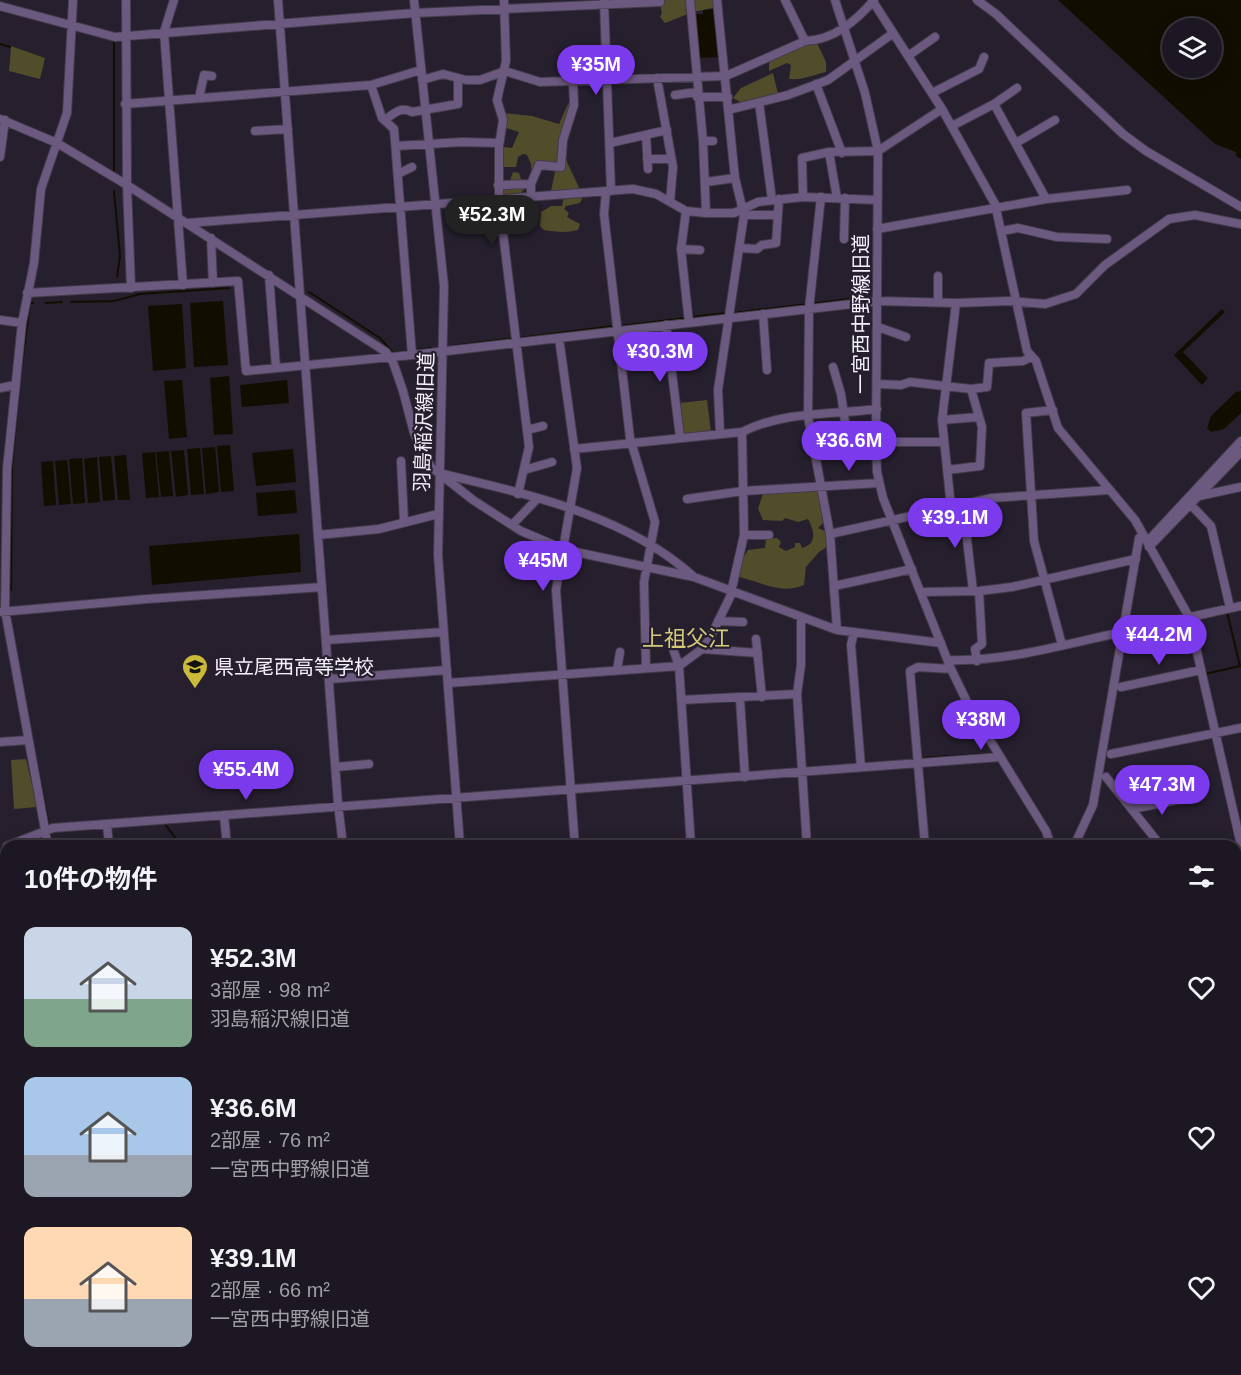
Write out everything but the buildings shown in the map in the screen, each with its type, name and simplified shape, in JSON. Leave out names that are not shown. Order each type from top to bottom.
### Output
[{"type":"street","points":[[47,840],[3,611],[3,510],[22,323],[37,242],[41,189],[67,113],[72,0]]},
{"type":"street","points":[[126,0],[124,36],[126,185],[131,288]]},
{"type":"street","points":[[174,0],[164,32],[183,285]]},
{"type":"street","points":[[278,0],[342,840]]},
{"type":"street","name":"羽島稲沢線旧道","points":[[414,0],[444,286],[438,555],[460,840]]},
{"type":"street","points":[[690,0],[703,141],[706,213]]},
{"type":"street","points":[[717,0],[735,178],[743,213],[740,248],[718,390],[720,433]]},
{"type":"street","points":[[785,0],[805,41]]},
{"type":"street","name":"一宮西中野線旧道","points":[[835,0],[872,118],[878,151],[876,442],[879,483],[891,520],[951,669],[1000,757],[1046,831],[1049,840]]},
{"type":"street","points":[[422,80],[443,74],[480,80],[505,71],[540,82],[726,76],[805,41],[821,40],[841,32],[843,27],[873,0],[892,34],[942,109],[996,207],[1030,357],[1036,361],[1059,430],[1136,519],[1145,542],[1189,617],[1240,840]]},
{"type":"street","points":[[977,0],[996,14],[1123,134],[1146,151],[1241,207]]},
{"type":"street","points":[[604,2],[610,143],[608,191],[604,214],[632,443],[655,522],[652,548],[646,568],[643,647],[646,668]]},
{"type":"street","points":[[0,6],[115,37],[415,14],[504,4],[660,2]]},
{"type":"street","points":[[504,4],[505,71],[497,100],[503,120],[499,143],[498,185],[529,447],[518,494]]},
{"type":"street","points":[[728,110],[828,80],[892,34]]},
{"type":"street","points":[[908,56],[935,37]]},
{"type":"street","points":[[932,93],[979,69],[984,57]]},
{"type":"street","points":[[125,104],[371,85],[421,70]]},
{"type":"street","points":[[200,98],[204,75],[212,76]]},
{"type":"street","points":[[385,120],[399,110],[426,110],[458,104],[458,78]]},
{"type":"street","points":[[657,78],[663,126],[667,130],[671,159],[670,202]]},
{"type":"street","points":[[531,197],[531,184],[539,165],[561,167],[563,140],[574,105],[573,81]]},
{"type":"street","points":[[816,84],[842,153]]},
{"type":"street","points":[[371,85],[382,118],[394,129],[412,355]]},
{"type":"street","points":[[952,126],[994,104],[1017,88]]},
{"type":"street","points":[[675,95],[697,94],[728,97]]},
{"type":"street","points":[[740,248],[757,249],[762,245],[776,243],[778,215],[759,102]]},
{"type":"street","points":[[994,104],[1046,199]]},
{"type":"street","points":[[803,197],[802,158],[829,152],[878,151],[942,109]]},
{"type":"street","points":[[0,157],[2,119],[57,143],[179,217],[361,334],[390,358],[403,391],[414,433],[431,467],[453,486],[512,525],[561,549],[694,577],[837,630],[941,642]]},
{"type":"street","points":[[1016,142],[1055,120]]},
{"type":"street","points":[[255,131],[288,129]]},
{"type":"street","points":[[610,143],[667,130]]},
{"type":"street","points":[[646,135],[648,169]]},
{"type":"street","points":[[703,141],[713,141]]},
{"type":"street","points":[[396,146],[499,143]]},
{"type":"street","points":[[829,152],[841,198],[844,239]]},
{"type":"street","points":[[647,159],[671,159]]},
{"type":"street","points":[[398,174],[412,167]]},
{"type":"street","points":[[706,182],[735,178]]},
{"type":"street","points":[[498,185],[531,184]]},
{"type":"street","points":[[188,223],[645,190],[686,211],[778,215]]},
{"type":"street","points":[[878,229],[1046,199],[1127,190]]},
{"type":"street","points":[[743,213],[747,206],[803,197],[877,200]]},
{"type":"street","points":[[821,197],[809,309],[808,417],[830,534],[837,630]]},
{"type":"street","points":[[686,211],[681,249],[689,323]]},
{"type":"street","points":[[27,293],[238,282],[246,371],[517,344],[878,301],[1045,304],[1076,294],[1105,265],[1169,219],[1195,215],[1241,224]]},
{"type":"street","points":[[1002,231],[1018,228],[1057,237],[1107,239]]},
{"type":"street","points":[[211,238],[213,283]]},
{"type":"street","points":[[681,249],[700,250]]},
{"type":"street","points":[[269,275],[276,368]]},
{"type":"street","points":[[938,276],[938,302]]},
{"type":"street","points":[[951,507],[942,420],[956,303]]},
{"type":"street","points":[[762,314],[767,370]]},
{"type":"street","points":[[0,320],[22,323]]},
{"type":"street","points":[[666,325],[680,437]]},
{"type":"street","points":[[878,327],[906,337]]},
{"type":"street","points":[[559,338],[576,468],[556,590],[575,840]]},
{"type":"street","points":[[878,384],[901,385],[910,382],[972,389],[987,387],[989,363],[1023,362],[1030,357]]},
{"type":"street","points":[[833,367],[849,431],[837,432]]},
{"type":"street","points":[[0,388],[15,385]]},
{"type":"street","points":[[947,470],[980,466],[982,427],[972,389]]},
{"type":"street","points":[[574,449],[741,432],[779,417],[808,417],[877,409]]},
{"type":"street","points":[[1053,410],[1026,413],[1034,541],[1062,645]]},
{"type":"street","points":[[942,420],[979,417]]},
{"type":"street","points":[[527,430],[543,426]]},
{"type":"street","points":[[448,683],[679,666],[702,649],[718,621],[730,592],[744,535],[741,432]]},
{"type":"street","points":[[1077,840],[1093,805],[1127,631],[1136,559],[1145,542],[1241,441]]},
{"type":"street","points":[[876,442],[944,442]]},
{"type":"street","points":[[1145,542],[1191,505],[1241,452]]},
{"type":"street","points":[[401,461],[404,521]]},
{"type":"street","points":[[524,470],[552,462]]},
{"type":"street","points":[[439,473],[570,508],[608,522],[652,548],[694,577]]},
{"type":"street","points":[[687,499],[743,491],[879,483]]},
{"type":"street","points":[[1198,496],[1241,487]]},
{"type":"street","points":[[830,534],[992,498],[1110,490]]},
{"type":"street","points":[[512,525],[537,499]]},
{"type":"street","points":[[963,505],[982,644],[975,649],[977,661]]},
{"type":"street","points":[[1191,505],[1211,526],[1230,608]]},
{"type":"street","points":[[318,534],[379,529],[438,514]]},
{"type":"street","points":[[744,535],[768,535]]},
{"type":"street","points":[[921,592],[976,591],[1045,582],[1136,559]]},
{"type":"street","points":[[834,586],[912,569]]},
{"type":"street","points":[[3,611],[322,587]]},
{"type":"street","points":[[948,660],[977,661],[1004,658],[1241,606]]},
{"type":"street","points":[[801,618],[801,665],[797,694],[807,840]]},
{"type":"street","points":[[718,621],[743,622]]},
{"type":"street","points":[[327,640],[444,632]]},
{"type":"street","points":[[854,632],[851,645],[861,767]]},
{"type":"street","points":[[756,639],[762,697]]},
{"type":"street","points":[[671,643],[679,666],[691,840]]},
{"type":"street","points":[[702,649],[758,653]]},
{"type":"street","points":[[617,670],[620,652]]},
{"type":"street","points":[[925,840],[910,671],[918,667],[951,669]]},
{"type":"street","points":[[330,679],[447,670]]},
{"type":"street","points":[[1121,687],[1201,670]]},
{"type":"street","points":[[681,700],[740,699],[797,694]]},
{"type":"street","points":[[740,699],[745,777]]},
{"type":"street","points":[[1111,754],[1241,728]]},
{"type":"street","points":[[0,742],[28,740]]},
{"type":"street","points":[[21,840],[45,830],[107,824],[1000,757]]},
{"type":"street","points":[[336,767],[369,764]]},
{"type":"street","points":[[1106,777],[1156,840]]},
{"type":"street","points":[[1132,809],[1187,798]]},
{"type":"street","points":[[224,815],[226,840]]},
{"type":"street","points":[[107,824],[108,840]]},
{"type":"shaded area","points":[[659,0],[723,0],[718,7],[693,12],[665,23],[660,17],[662,13]]},
{"type":"shaded area","points":[[1058,0],[1241,0],[1241,159],[1236,156],[1236,152],[1215,144]]},
{"type":"shaded area","points":[[713,9],[719,57],[698,58],[694,14],[703,14],[703,10]]},
{"type":"shaded area","points":[[817,43],[826,62],[826,72],[804,78],[789,79],[791,65],[787,63],[769,71],[769,61],[798,48]]},
{"type":"shaded area","points":[[11,46],[45,58],[40,79],[9,71]]},
{"type":"shaded area","points":[[773,73],[778,94],[742,103],[733,98],[741,88]]},
{"type":"shaded area","points":[[569,102],[572,104],[565,146],[566,160],[583,196],[580,203],[566,206],[564,209],[569,213],[567,217],[580,224],[578,230],[574,231],[544,230],[540,226],[541,212],[551,206],[562,206],[564,196],[551,191],[555,172],[541,168],[521,193],[504,197],[499,194],[500,187],[509,183],[513,172],[519,173],[521,179],[527,181],[532,176],[531,164],[527,155],[523,154],[518,157],[516,167],[500,167],[499,150],[503,147],[512,148],[519,132],[503,127],[502,113],[532,116],[559,124]]},
{"type":"shaded area","points":[[223,301],[228,365],[194,367],[190,303]]},
{"type":"shaded area","points":[[182,304],[186,368],[153,371],[148,306]]},
{"type":"shaded area","points":[[1222,309],[1225,312],[1183,352],[1208,378],[1202,385],[1174,355]]},
{"type":"shaded area","points":[[229,376],[233,434],[214,435],[210,378]]},
{"type":"shaded area","points":[[182,380],[187,437],[169,439],[164,381]]},
{"type":"shaded area","points":[[287,380],[289,403],[242,407],[240,385]]},
{"type":"shaded area","points":[[1241,391],[1241,413],[1224,429],[1211,432],[1207,428],[1211,416],[1236,392]]},
{"type":"shaded area","points":[[707,400],[711,432],[680,436],[679,403]]},
{"type":"shaded area","points":[[230,445],[234,491],[221,492],[217,446]]},
{"type":"shaded area","points":[[215,447],[219,492],[206,494],[202,448]]},
{"type":"shaded area","points":[[200,448],[204,494],[191,495],[187,449]]},
{"type":"shaded area","points":[[293,449],[296,482],[256,486],[252,453]]},
{"type":"shaded area","points":[[184,450],[188,495],[176,497],[171,451]]},
{"type":"shaded area","points":[[169,451],[173,496],[161,497],[156,452]]},
{"type":"shaded area","points":[[155,452],[159,497],[146,498],[142,453]]},
{"type":"shaded area","points":[[126,455],[130,500],[118,500],[114,456]]},
{"type":"shaded area","points":[[111,456],[115,500],[103,501],[99,457]]},
{"type":"shaded area","points":[[97,457],[100,502],[88,503],[84,459]]},
{"type":"shaded area","points":[[82,458],[85,503],[73,504],[69,459]]},
{"type":"shaded area","points":[[67,460],[71,504],[59,505],[55,461]]},
{"type":"shaded area","points":[[53,461],[56,505],[44,506],[41,462]]},
{"type":"shaded area","points":[[295,490],[297,513],[258,516],[256,493]]},
{"type":"shaded area","points":[[818,490],[827,519],[818,528],[829,533],[830,545],[819,552],[806,567],[804,585],[787,589],[771,587],[739,577],[742,559],[748,550],[765,548],[766,539],[777,538],[781,542],[779,547],[786,551],[795,547],[795,543],[800,543],[802,548],[813,540],[813,532],[808,519],[798,522],[785,518],[782,521],[763,520],[758,509],[763,493]]},
{"type":"shaded area","points":[[299,534],[301,572],[152,585],[149,546]]},
{"type":"shaded area","points":[[26,759],[37,807],[14,809],[11,760]]},
{"type":"waterway","points":[[114,43],[114,171]]},
{"type":"waterway","points":[[0,44],[10,47]]},
{"type":"waterway","points":[[114,191],[120,256],[117,277]]},
{"type":"waterway","points":[[71,302],[114,301],[140,294],[229,288]]},
{"type":"waterway","points":[[309,292],[380,338],[393,353],[431,348]]},
{"type":"waterway","points":[[733,313],[867,297]]},
{"type":"waterway","points":[[46,303],[62,302]]},
{"type":"waterway","points":[[20,380],[30,303],[33,303]]},
{"type":"waterway","points":[[691,317],[727,313]]},
{"type":"waterway","points":[[620,326],[686,318]]},
{"type":"waterway","points":[[519,338],[614,326]]},
{"type":"waterway","points":[[452,346],[513,338]]},
{"type":"waterway","points":[[11,590],[12,466],[19,389]]},
{"type":"waterway","points":[[1207,526],[1225,605]]},
{"type":"waterway","points":[[1205,674],[1240,666],[1227,612]]},
{"type":"waterway","points":[[30,728],[49,826]]},
{"type":"waterway","points":[[923,758],[985,754]]},
{"type":"waterway","points":[[165,824],[177,840]]},
{"type":"waterway","points":[[50,833],[51,840]]},
{"type":"place","name":"県立尾西高等学校","points":[[195,690]]},
{"type":"district","name":"上祖父江","points":[[686,638]]}]
